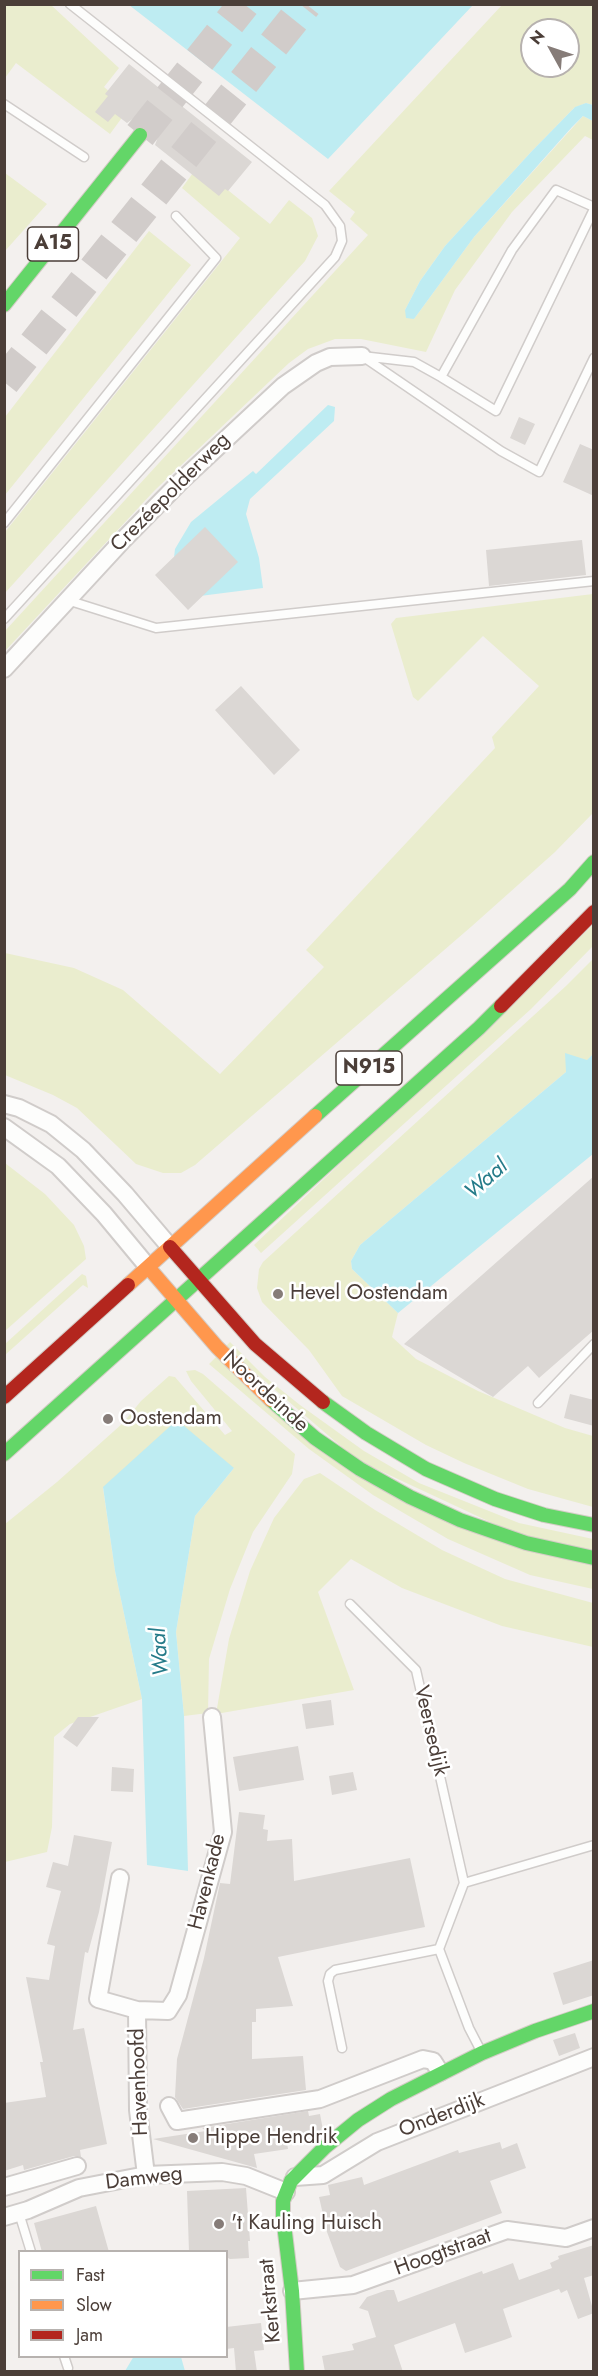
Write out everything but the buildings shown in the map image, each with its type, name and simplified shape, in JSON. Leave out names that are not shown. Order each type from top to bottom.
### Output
[{"type":"main road","name":"A15","points":[[4,305],[140,135]]},
{"type":"main road","name":"N915","points":[[4,1397],[570,890],[594,862]]},
{"type":"main road","name":"N915","points":[[4,1454],[479,1028],[594,912]]},
{"type":"main road","name":"Noordeinde","points":[[170,1247],[239,1327],[284,1371],[327,1406],[366,1433],[426,1469],[495,1498],[544,1515],[594,1525]]},
{"type":"main road","name":"Noordeinde","points":[[148,1267],[217,1347],[261,1390],[315,1438],[360,1469],[410,1497],[460,1520],[526,1543],[594,1558]]},
{"type":"main road","points":[[286,2192],[295,2177],[325,2147],[358,2120],[391,2099],[440,2072],[482,2053],[594,2011]]},
{"type":"main road","name":"Kerkstraat","points":[[286,2192],[283,2201],[283,2216],[292,2291],[297,2372]]},
{"type":"street","name":"Crezéepolderweg","points":[[4,669],[181,481],[283,386],[316,363],[330,357],[362,356]]},
{"type":"street","name":"Noordeinde","points":[[4,1104],[19,1108],[51,1124],[83,1150],[125,1194],[170,1247]]},
{"type":"street","name":"Noordeinde","points":[[4,1126],[58,1166],[104,1214],[148,1267]]},
{"type":"street","name":"Havenkade","points":[[137,2010],[168,2011],[178,1995],[222,1832],[212,1717]]},
{"type":"street","name":"Havenhoofd","points":[[120,1878],[98,1999],[137,2010],[138,2100],[146,2175]]},
{"type":"street","name":"Onderdijk","points":[[295,2177],[323,2175],[377,2142],[594,2057]]},
{"type":"street","points":[[169,2106],[177,2121],[320,2099],[423,2058],[433,2061],[440,2072]]},
{"type":"street","points":[[4,2187],[77,2166]]},
{"type":"street","name":"Damweg","points":[[12,2215],[79,2188],[146,2175],[222,2172],[246,2176],[286,2192]]},
{"type":"street","name":"Hoogtstraat","points":[[292,2291],[353,2285],[507,2230],[567,2238],[594,2228]]},
{"type":"lane","points":[[4,619],[335,257],[342,241],[340,226],[325,206],[70,4]]},
{"type":"lane","points":[[4,104],[84,157]]},
{"type":"lane","points":[[362,356],[414,362],[496,411],[594,208],[556,190],[512,250],[441,377]]},
{"type":"lane","points":[[4,523],[216,258],[176,216]]},
{"type":"lane","points":[[362,356],[501,451],[540,472],[594,358]]},
{"type":"lane","points":[[67,600],[156,628],[594,581]]},
{"type":"lane","points":[[538,1403],[594,1344]]},
{"type":"lane","name":"Veersedijk","points":[[350,1604],[416,1670],[464,1883]]},
{"type":"lane","points":[[482,2053],[469,2028],[439,1949],[464,1883],[594,1845]]},
{"type":"lane","points":[[342,2048],[328,1981],[330,1974],[335,1970],[439,1949]]},
{"type":"lane","points":[[12,2215],[30,2250]]},
{"type":"lane","points":[[65,2358],[68,2367]]},
{"type":"green space","points":[[5,5],[51,5],[119,68],[104,87],[129,108],[110,134],[16,63],[5,78]]},
{"type":"green space","points":[[502,5],[593,5],[593,105],[586,103],[574,108],[531,152],[445,246],[420,281],[405,310],[414,319],[474,237],[583,116],[593,121],[593,140],[585,136],[512,212],[455,290],[426,352],[361,339],[335,339],[308,349],[289,363],[155,490],[5,651],[4,632],[368,235],[350,219],[355,212],[329,191]]},
{"type":"green space","points":[[198,166],[270,224],[289,200],[312,218],[318,236],[305,261],[5,593],[5,532],[240,238],[182,188]]},
{"type":"green space","points":[[5,173],[47,204],[5,251]]},
{"type":"green space","points":[[149,231],[191,265],[5,495],[5,417]]},
{"type":"green space","points":[[593,594],[593,813],[555,852],[472,926],[195,1165],[181,1173],[163,1173],[136,1164],[77,1108],[53,1095],[5,1075],[5,953],[74,968],[123,990],[220,1074],[324,967],[306,950],[495,748],[492,737],[539,686],[483,636],[418,701],[413,697],[391,624],[396,618]]},
{"type":"green space","points":[[593,925],[593,946],[531,1009],[261,1253],[254,1245]]},
{"type":"green space","points":[[593,959],[593,1054],[587,1061],[566,1072],[360,1245],[351,1261],[352,1269],[398,1313],[392,1337],[416,1359],[478,1391],[565,1428],[593,1436],[593,1507],[528,1489],[464,1463],[426,1445],[342,1396],[309,1350],[262,1302],[257,1288],[259,1269],[263,1262]]},
{"type":"green space","points":[[5,1163],[45,1194],[74,1225],[84,1246],[86,1259],[5,1331]]},
{"type":"green space","points":[[82,1274],[86,1276],[88,1288],[83,1285],[5,1355],[5,1344]]},
{"type":"green space","points":[[230,1342],[265,1377],[300,1405],[364,1451],[419,1483],[519,1523],[593,1539],[593,1550],[518,1535],[357,1460],[225,1347]]},
{"type":"green space","points":[[216,1357],[381,1488],[593,1562],[593,1589],[530,1575],[448,1539],[373,1495],[309,1449],[209,1364]]},
{"type":"green space","points":[[195,1370],[203,1374],[295,1454],[292,1474],[253,1532],[230,1589],[209,1659],[208,1713],[184,1716],[176,1632],[195,1516],[234,1468],[103,1488],[115,1571],[142,1699],[70,1724],[54,1737],[52,1827],[47,1852],[5,1862],[5,1524],[57,1482],[123,1423],[141,1401],[169,1376],[175,1377],[225,1435],[232,1431],[191,1381],[186,1371]]},
{"type":"green space","points":[[320,1473],[375,1510],[442,1550],[505,1579],[593,1603],[593,1647],[502,1626],[402,1588],[351,1559],[318,1592],[354,1690],[216,1714],[229,1639],[250,1571],[274,1518],[304,1479]]},
{"type":"water","points":[[129,5],[473,5],[328,159]]},
{"type":"water","points":[[586,103],[593,105],[593,121],[583,116],[572,127],[474,237],[414,319],[406,318],[405,310],[420,281],[445,246],[575,107]]},
{"type":"water","points":[[328,405],[335,407],[334,421],[250,499],[246,514],[259,558],[263,588],[200,596],[172,574],[175,549],[191,522],[253,471],[256,474]]},
{"type":"water","name":"Waal","points":[[565,1053],[587,1060],[593,1054],[593,1154],[398,1313],[352,1269],[351,1261],[360,1245],[566,1072]]},
{"type":"water","name":"Waal","points":[[177,1420],[234,1468],[195,1516],[176,1632],[184,1716],[188,1871],[147,1865],[142,1699],[115,1571],[103,1487]]},
{"type":"water","points":[[133,2358],[181,2358],[185,2371],[125,2371]]},
{"type":"tunnel","points":[[140,135],[244,4]]},
{"type":"tunnel","points":[[4,382],[306,4]]},
{"type":"traffic: fast","points":[[4,305],[140,135]]},
{"type":"traffic: fast","points":[[315,1116],[570,889],[594,862]]},
{"type":"traffic: fast","points":[[4,1454],[501,1006]]},
{"type":"traffic: fast","points":[[271,1400],[315,1438],[360,1469],[410,1497],[460,1520],[526,1543],[594,1558]]},
{"type":"traffic: fast","points":[[323,1402],[366,1433],[426,1469],[495,1499],[544,1515],[594,1525]]},
{"type":"traffic: fast","points":[[297,2372],[292,2291],[283,2216],[283,2201],[291,2181],[325,2147],[358,2120],[391,2099],[482,2053],[535,2031],[594,2011]]},
{"type":"traffic: slow","points":[[128,1285],[315,1116]]},
{"type":"traffic: slow","points":[[148,1267],[217,1347],[271,1400]]},
{"type":"traffic: jam","points":[[501,1006],[594,912]]},
{"type":"traffic: jam","points":[[170,1247],[255,1344],[323,1402]]},
{"type":"traffic: jam","points":[[4,1397],[128,1285]]},
{"type":"place","name":"Hevel Oostendam","points":[[278,1294]]},
{"type":"place","name":"Oostendam","points":[[108,1419]]},
{"type":"place","name":"Hippe Hendrik","points":[[193,2138]]},
{"type":"place","name":"'t Kauling Huisch","points":[[219,2224]]}]
